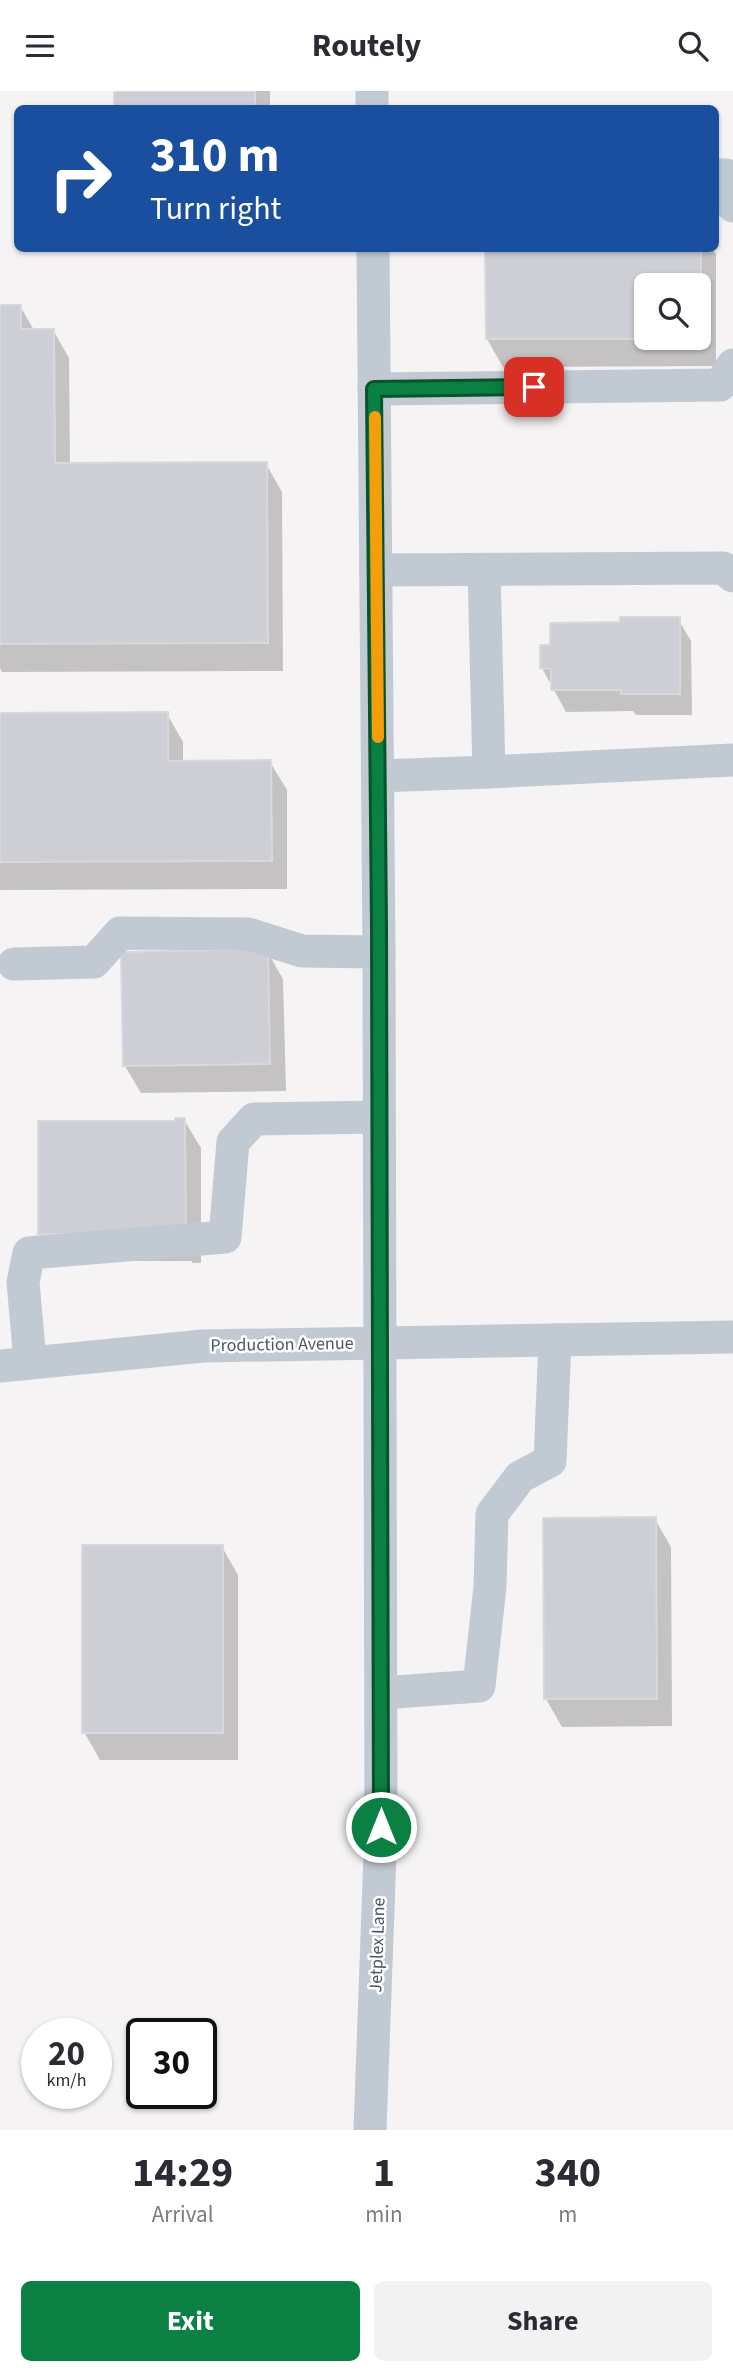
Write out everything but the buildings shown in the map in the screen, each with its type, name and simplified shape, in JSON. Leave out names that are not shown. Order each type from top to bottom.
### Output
[{"type":"street","points":[[719,175],[726,175],[733,206]]},
{"type":"street","name":"Jetplex Lane","points":[[370,2130],[381,1827],[379,952],[373,252]]},
{"type":"street","points":[[374,389],[720,384],[733,365]]},
{"type":"street","points":[[376,570],[723,568],[733,576]]},
{"type":"street","points":[[484,570],[489,772]]},
{"type":"street","points":[[378,776],[733,759]]},
{"type":"street","points":[[14,964],[94,962],[120,933],[248,934],[302,951],[379,952]]},
{"type":"street","points":[[15,1364],[23,1282],[29,1253],[225,1237],[233,1142],[254,1119],[379,1117]]},
{"type":"street","name":"Production Avenue","points":[[15,1364],[203,1346],[733,1338]]},
{"type":"street","points":[[381,1693],[479,1686],[490,1587],[492,1514],[520,1477],[550,1461],[555,1340]]},
{"type":"slow traffic","points":[[375,417],[378,737]]},
{"type":"route","points":[[381,1827],[379,927],[374,389],[534,387]]}]
